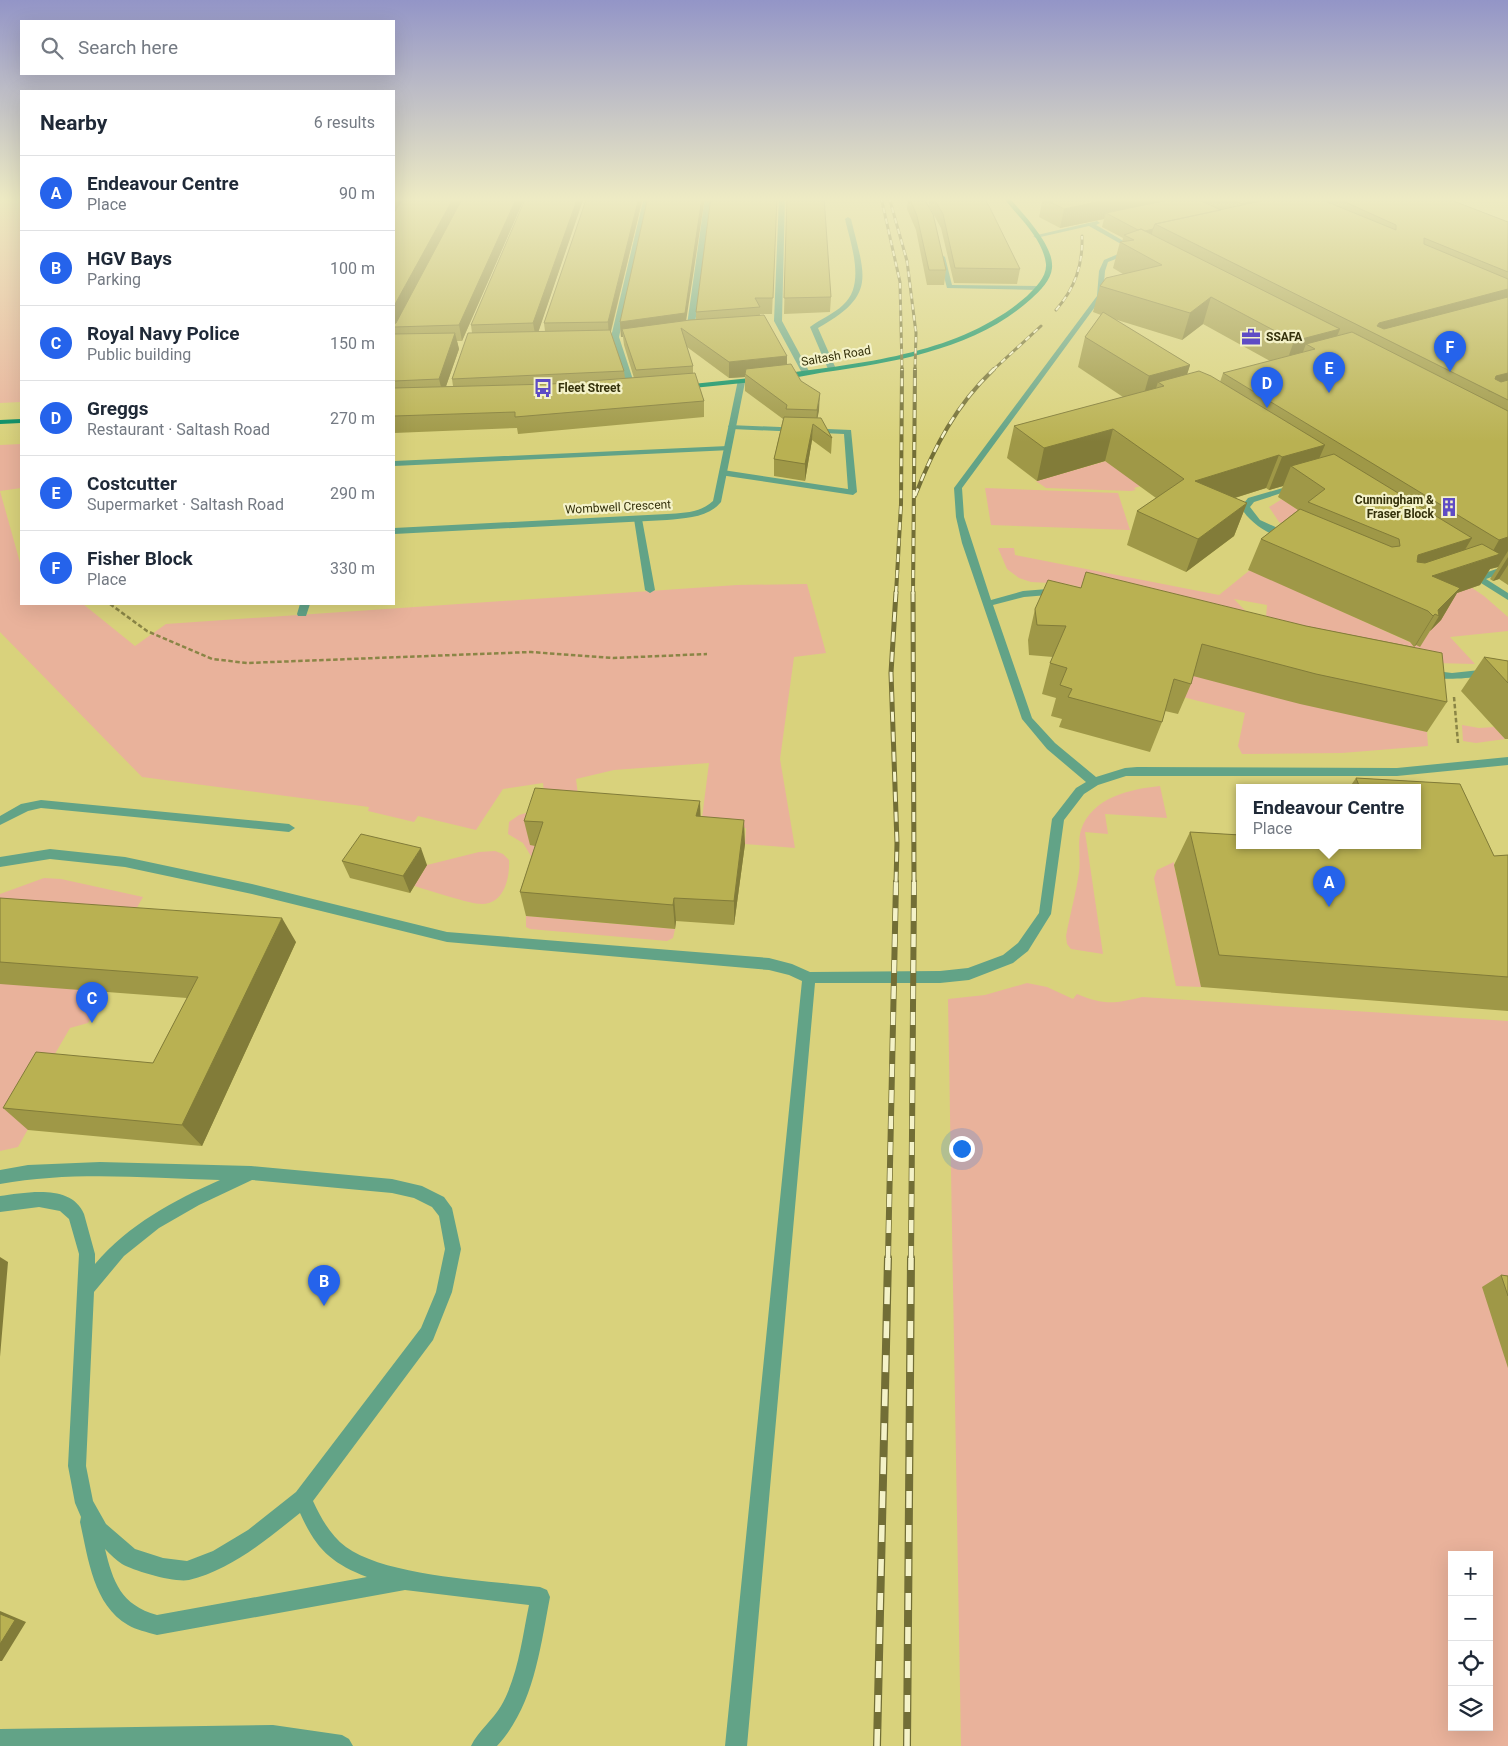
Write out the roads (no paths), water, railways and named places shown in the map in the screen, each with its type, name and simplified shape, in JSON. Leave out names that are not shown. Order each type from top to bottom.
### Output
[{"type":"main road","name":"Saltash Road","points":[[672,388],[740,382],[862,365],[952,341],[980,331],[1024,304],[1039,288],[1045,278]]},
{"type":"main road","points":[[623,392],[642,391]]},
{"type":"main road","points":[[0,422],[20,421]]},
{"type":"street","points":[[630,278],[616,342],[633,392]]},
{"type":"street","points":[[690,332],[697,278]]},
{"type":"street","points":[[779,278],[778,320],[806,373]]},
{"type":"street","points":[[832,369],[814,327],[850,304],[859,288],[857,278]]},
{"type":"street","points":[[947,278],[949,287],[1039,288]]},
{"type":"street","points":[[1094,782],[1051,746],[1027,719],[986,604],[962,526],[958,488],[1100,296],[1100,278]]},
{"type":"street","points":[[772,326],[781,326]]},
{"type":"street","points":[[681,333],[699,331]]},
{"type":"street","points":[[606,342],[625,341]]},
{"type":"street","name":"Wombwell Crescent","points":[[395,531],[638,519],[700,513],[712,508],[717,502],[740,382]]},
{"type":"street","points":[[723,473],[854,492],[848,432],[732,427]]},
{"type":"street","points":[[1004,427],[1015,429]]},
{"type":"street","points":[[395,464],[728,448]]},
{"type":"street","points":[[1301,541],[1257,522],[1250,517],[1245,508],[1251,500],[1305,484]]},
{"type":"street","points":[[638,519],[650,590]]},
{"type":"street","points":[[1479,578],[1508,568]]},
{"type":"street","points":[[1456,573],[1465,570],[1508,597]]},
{"type":"street","points":[[986,604],[1023,594],[1067,592]]},
{"type":"street","points":[[1413,670],[1452,676],[1508,670]]},
{"type":"street","points":[[0,862],[50,854],[124,862],[252,889],[447,937],[768,964],[792,970],[808,978],[940,977],[969,974],[1008,959],[1023,947],[1045,914],[1058,819],[1080,791],[1094,782],[1115,775],[1137,771],[1397,772],[1508,761]]},
{"type":"street","points":[[0,821],[25,807],[41,804],[289,828]]},
{"type":"street","points":[[736,1746],[808,978]]},
{"type":"street","points":[[0,1177],[64,1169],[251,1173],[392,1186],[416,1191],[438,1202],[446,1213],[451,1231],[453,1249],[450,1271],[427,1334],[303,1499],[240,1546],[219,1559],[187,1571],[163,1568],[129,1557],[100,1531],[84,1503]]},
{"type":"street","points":[[86,1289],[112,1256],[140,1231],[195,1199],[251,1173]]},
{"type":"street","points":[[0,1204],[39,1199],[64,1204],[76,1214],[87,1254],[80,1360],[77,1466],[84,1503],[105,1585],[118,1606],[135,1618],[157,1625],[405,1580]]},
{"type":"street","points":[[303,1499],[314,1526],[337,1554],[355,1564],[405,1580],[540,1598],[520,1693],[505,1720],[482,1746]]},
{"type":"street","points":[[0,1740],[273,1736],[342,1746]]},
{"type":"railway","points":[[899,278],[902,370]]},
{"type":"railway","points":[[909,278],[916,333],[915,370]]},
{"type":"railway","points":[[1056,310],[1063,302],[1075,278]]},
{"type":"railway","points":[[993,370],[1041,326]]},
{"type":"railway","points":[[913,593],[915,369]]},
{"type":"railway","points":[[896,594],[901,504],[902,370]]},
{"type":"railway","points":[[915,496],[947,428],[968,397],[993,370]]},
{"type":"railway","points":[[896,592],[891,673],[897,843],[896,883]]},
{"type":"railway","points":[[913,593],[914,882]]},
{"type":"railway","points":[[888,1259],[896,882]]},
{"type":"railway","points":[[911,1259],[914,882]]},
{"type":"railway","points":[[877,1746],[888,1258]]},
{"type":"railway","points":[[907,1746],[911,1258]]},
{"type":"place","name":"SSAFA","points":[[1251,337]]},
{"type":"place","name":"Fisher Block","points":[[1450,372]]},
{"type":"place","name":"Fleet Street","points":[[543,388]]},
{"type":"place","name":"Costcutter","points":[[1329,393]]},
{"type":"place","name":"Greggs","points":[[1267,408]]},
{"type":"place","name":"Cunningham & Fraser Block","points":[[1449,507]]},
{"type":"place","name":"Endeavour Centre","points":[[1329,907]]},
{"type":"place","name":"Royal Navy Police","points":[[92,1023]]},
{"type":"place","name":"HGV Bays","points":[[324,1306]]}]
